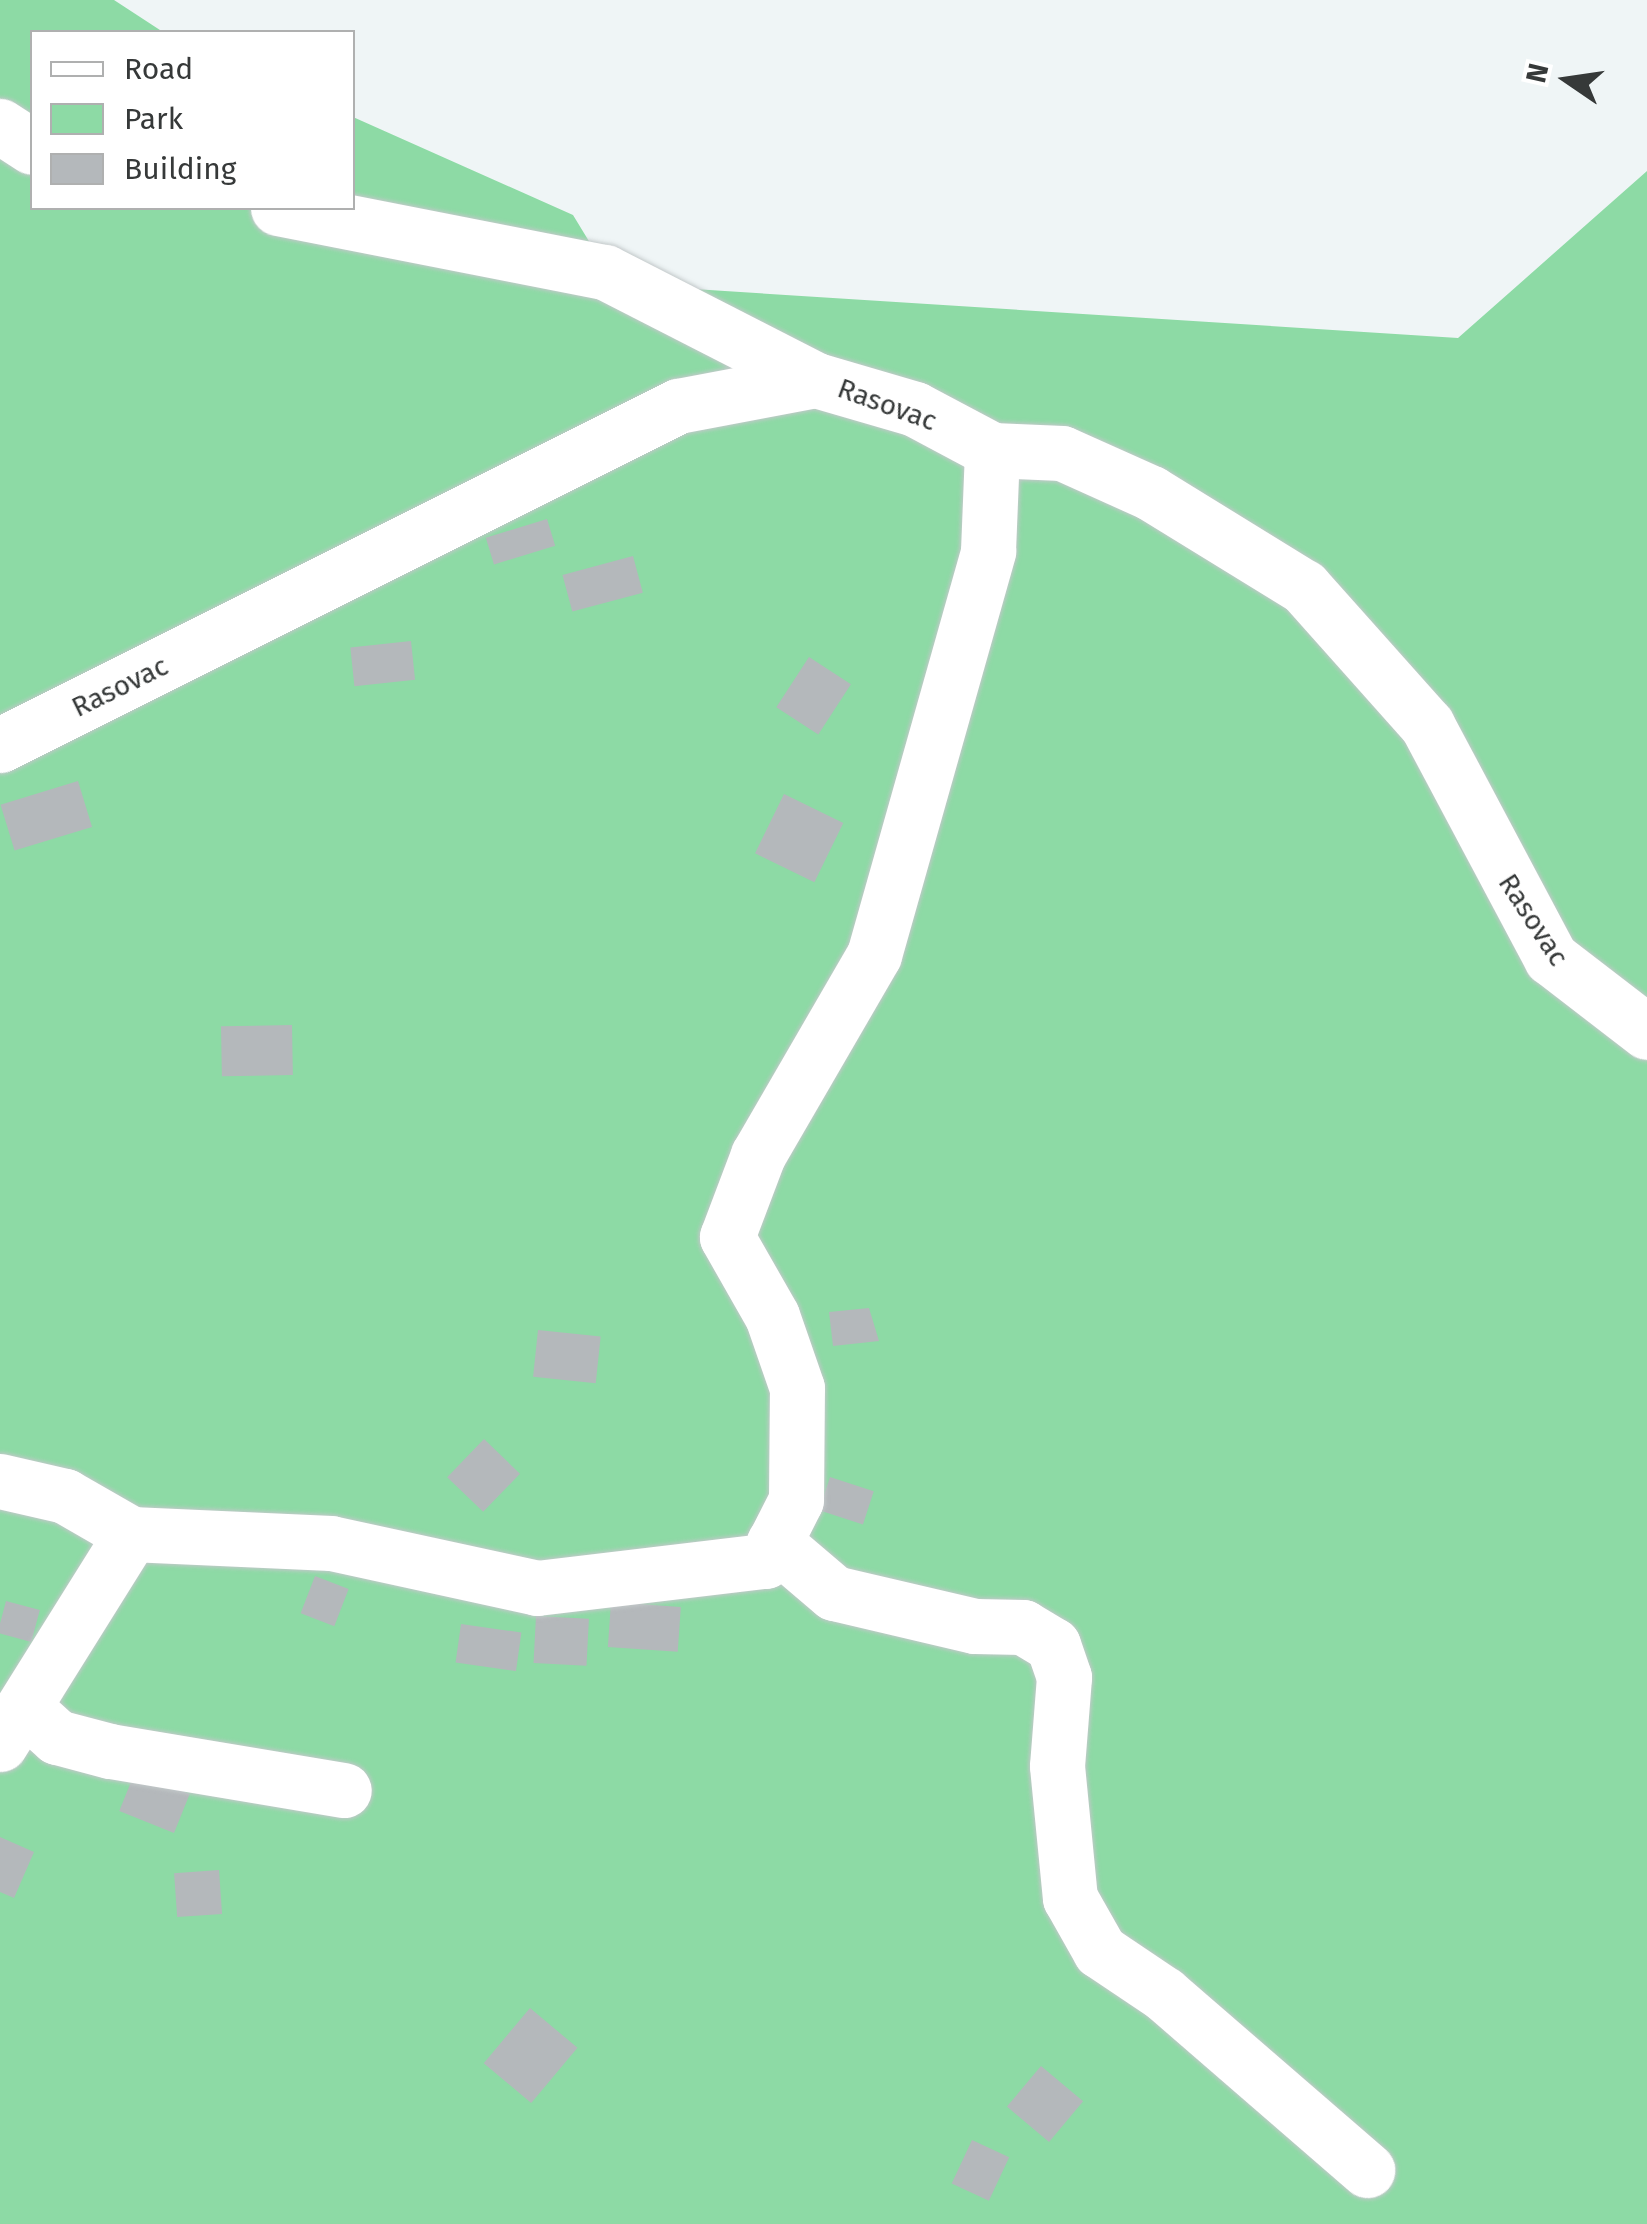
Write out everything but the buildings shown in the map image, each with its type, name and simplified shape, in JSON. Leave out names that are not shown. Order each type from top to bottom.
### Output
[{"type":"street","points":[[0,126],[30,146]]},
{"type":"street","points":[[288,210],[605,272],[816,380]]},
{"type":"street","name":"Rasovac","points":[[0,745],[678,406],[816,380],[915,409],[992,450],[1062,454],[1151,493],[1304,587],[1427,725],[1551,958],[1647,1032]]},
{"type":"street","points":[[0,1481],[65,1496],[131,1534],[331,1543],[537,1588],[764,1561],[796,1500],[797,1388],[772,1316],[727,1236],[758,1155],[874,955],[988,552],[992,450]]},
{"type":"street","points":[[131,1534],[14,1728],[110,1751],[344,1790]]},
{"type":"street","points":[[774,1542],[834,1594],[975,1626],[1023,1627],[1053,1646],[1064,1677],[1057,1766],[1070,1898],[1100,1951],[1164,1994],[1367,2170]]},
{"type":"green space","points":[[0,0],[114,0],[160,30],[30,30],[30,210],[355,210],[355,118],[573,215],[615,284],[1458,338],[1647,171],[1647,2224],[0,2224]]}]
